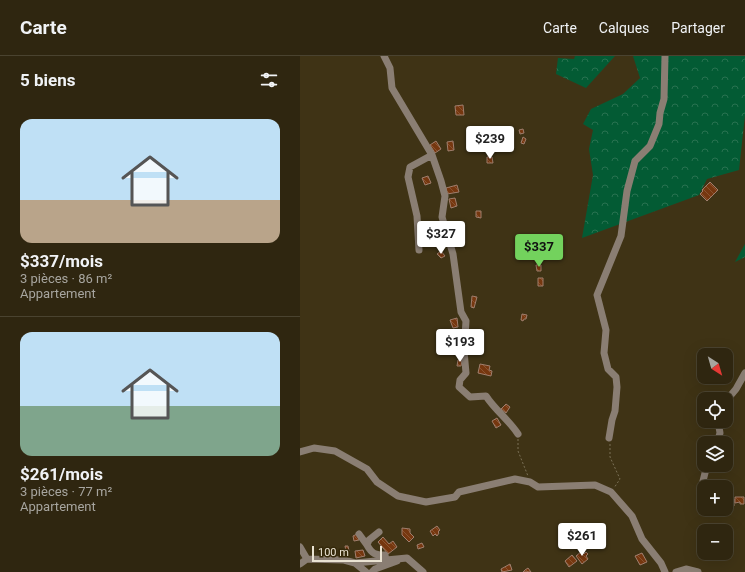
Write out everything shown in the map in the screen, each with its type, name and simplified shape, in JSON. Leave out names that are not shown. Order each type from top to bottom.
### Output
[{"type":"street","points":[[384,56],[390,68],[392,88],[432,155],[445,196],[442,217],[453,254],[461,312],[466,321],[464,351],[466,373],[460,380],[459,387],[470,397],[486,396],[491,405],[504,417],[518,434]]},
{"type":"street","points":[[609,438],[615,411],[617,388],[616,377],[608,369],[604,353],[606,330],[597,295],[621,236],[627,191],[635,161],[650,146],[659,124],[664,99],[665,56]]},
{"type":"street","points":[[419,250],[417,216],[408,177],[410,168],[432,155]]},
{"type":"street","points":[[733,393],[745,373]]},
{"type":"street","points":[[300,452],[314,448],[335,451],[367,469],[377,482],[398,496],[426,502],[454,497],[459,492],[515,479],[530,482],[538,487],[595,486],[611,492],[632,516],[642,539],[661,563],[665,572]]},
{"type":"street","points":[[367,545],[369,540],[379,532]]},
{"type":"street","points":[[359,534],[371,552],[376,555],[385,555],[386,560]]},
{"type":"street","points":[[300,547],[307,560]]},
{"type":"street","points":[[372,572],[375,569],[406,558]]},
{"type":"street","points":[[300,564],[307,560],[344,560],[355,562],[406,558],[423,572]]},
{"type":"street","points":[[355,562],[366,572]]},
{"type":"street","points":[[676,572],[686,569],[698,572]]},
{"type":"path","points":[[518,434],[518,451],[530,482]]},
{"type":"path","points":[[609,438],[610,457],[620,479],[611,492]]},
{"type":"green space","points":[[575,56],[615,56],[586,88],[556,74],[558,58],[574,59]]},
{"type":"green space","points":[[633,56],[745,56],[745,115],[739,170],[707,179],[699,195],[582,238],[593,175],[589,149],[593,130],[583,124],[591,109],[623,94],[640,78]]},
{"type":"green space","points":[[745,244],[745,257],[735,262]]},
{"type":"building","points":[[463,105],[464,115],[456,115],[455,106]]},
{"type":"building","points":[[523,129],[524,133],[520,134],[519,130]]},
{"type":"building","points":[[523,137],[526,139],[524,144],[521,143]]},
{"type":"building","points":[[436,141],[441,149],[435,153],[430,145]]},
{"type":"building","points":[[453,141],[454,150],[448,151],[447,142]]},
{"type":"building","points":[[487,157],[492,157],[493,163],[487,163]]},
{"type":"building","points":[[428,176],[431,183],[425,185],[422,178]]},
{"type":"building","points":[[710,182],[718,190],[707,201],[700,194]]},
{"type":"building","points":[[457,185],[459,192],[447,194],[446,188]]},
{"type":"building","points":[[455,198],[457,206],[451,208],[449,199]]},
{"type":"building","points":[[476,211],[481,211],[481,218],[476,217]]},
{"type":"building","points":[[441,227],[444,234],[440,236],[437,229]]},
{"type":"building","points":[[444,241],[445,247],[441,248],[439,242]]},
{"type":"building","points":[[441,251],[445,256],[441,258],[437,254]]},
{"type":"building","points":[[536,265],[541,265],[541,271],[537,271]]},
{"type":"building","points":[[538,278],[543,278],[543,286],[538,286]]},
{"type":"building","points":[[472,296],[477,297],[474,308],[471,307]]},
{"type":"building","points":[[522,314],[527,315],[526,319],[523,321],[521,320]]},
{"type":"building","points":[[457,318],[458,327],[453,328],[450,320]]},
{"type":"building","points":[[458,360],[462,360],[461,366],[457,366]]},
{"type":"building","points":[[480,364],[490,366],[489,370],[492,371],[491,376],[478,373]]},
{"type":"building","points":[[506,404],[510,407],[506,413],[501,409]]},
{"type":"building","points":[[497,418],[501,425],[496,428],[492,421]]},
{"type":"building","points":[[735,497],[744,497],[744,504],[740,504],[740,502],[735,503]]},
{"type":"building","points":[[437,526],[440,530],[438,532],[439,533],[437,536],[435,534],[433,536],[430,531]]},
{"type":"building","points":[[402,528],[410,529],[410,533],[414,537],[409,542],[402,535]]},
{"type":"building","points":[[357,534],[359,540],[354,541],[353,536]]},
{"type":"building","points":[[383,537],[389,544],[393,541],[397,547],[388,554],[378,542]]},
{"type":"building","points":[[422,543],[424,547],[418,549],[417,545]]},
{"type":"building","points":[[345,546],[348,546],[349,551],[346,551]]},
{"type":"building","points":[[363,550],[365,556],[356,558],[355,551]]},
{"type":"building","points":[[582,551],[584,554],[586,552],[588,554],[586,556],[588,559],[582,564],[576,556]]},
{"type":"building","points":[[642,553],[647,562],[640,565],[635,556]]},
{"type":"building","points":[[572,555],[577,561],[569,567],[565,561]]},
{"type":"building","points":[[510,564],[512,570],[502,572],[501,569]]},
{"type":"building","points":[[528,568],[531,572],[523,572],[525,570]]}]
